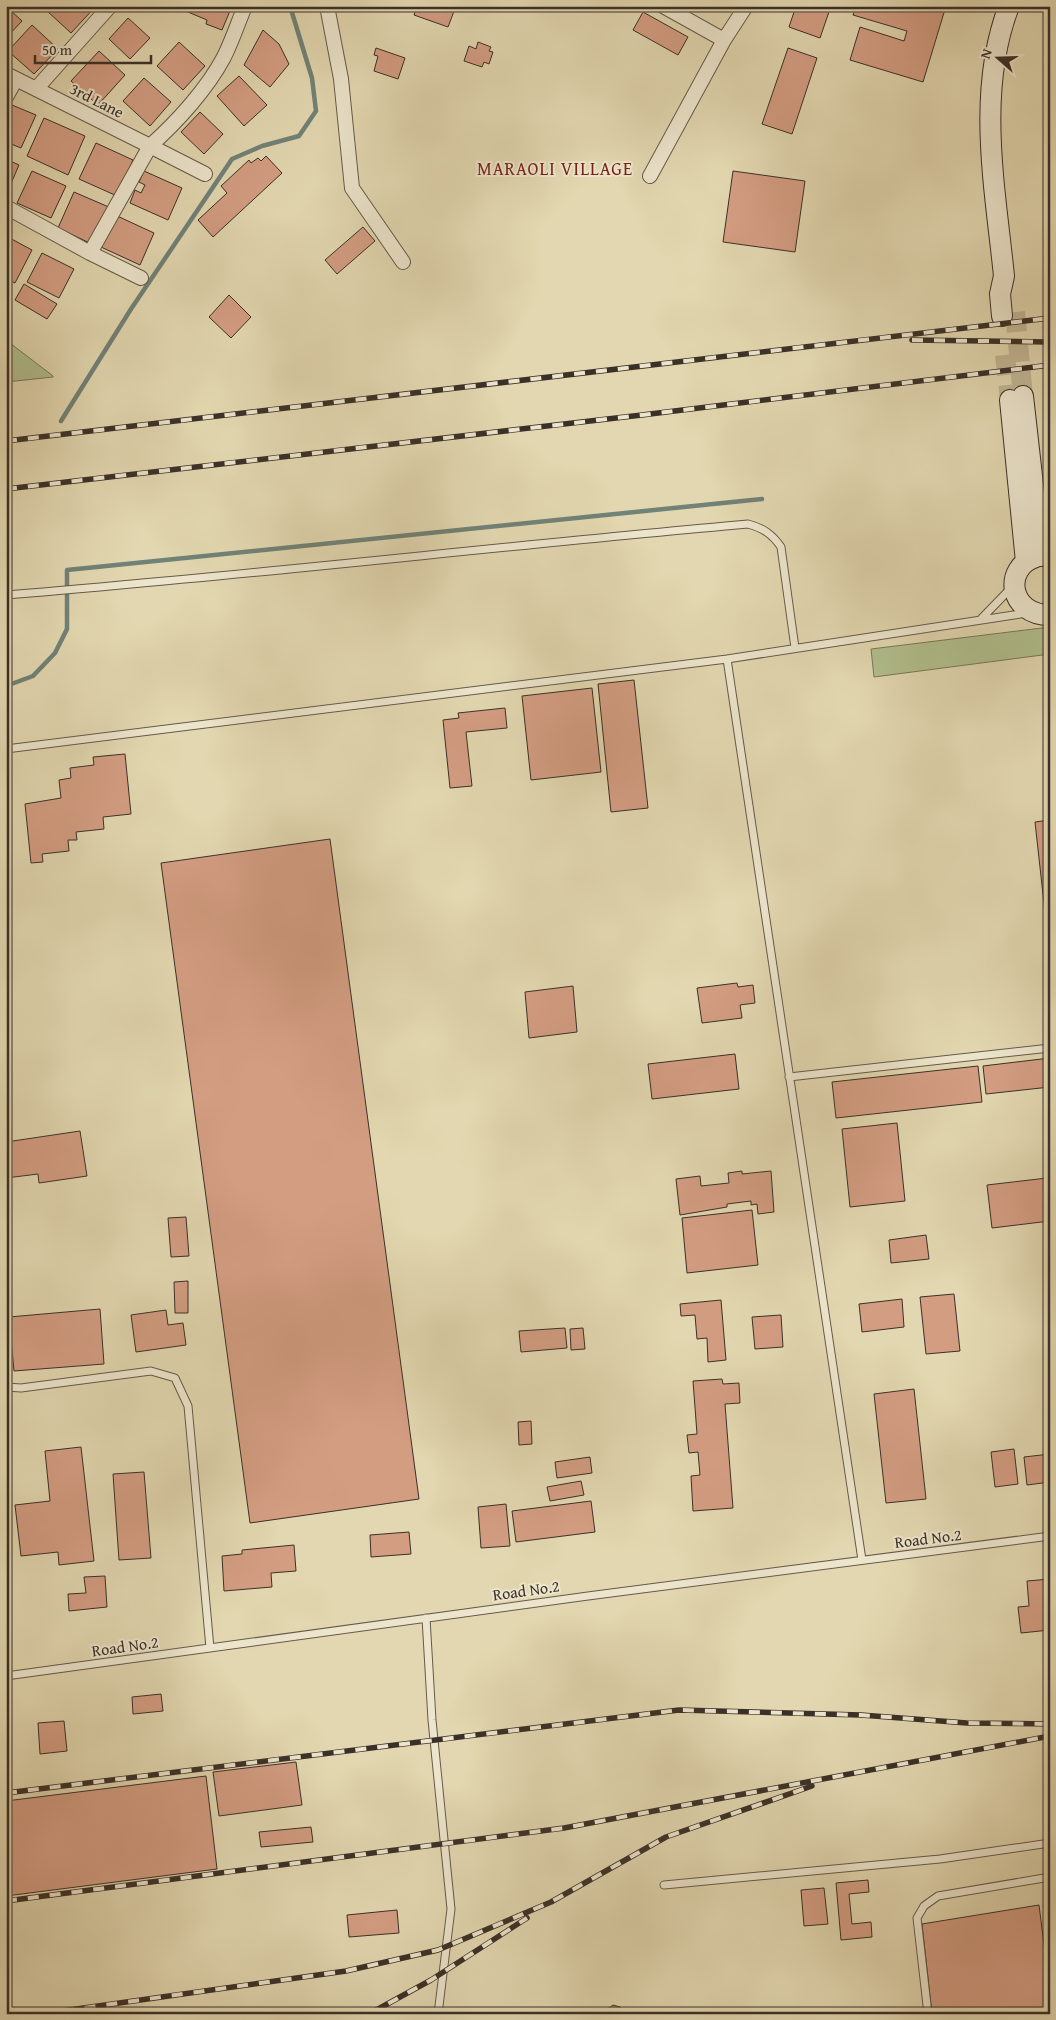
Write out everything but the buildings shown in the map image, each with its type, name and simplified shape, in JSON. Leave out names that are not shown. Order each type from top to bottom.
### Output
[{"type":"street","points":[[36,89],[110,6]]},
{"type":"street","points":[[90,253],[150,146],[194,102],[224,57],[245,6]]},
{"type":"street","points":[[327,6],[341,79],[352,188],[403,262]]},
{"type":"street","points":[[663,6],[724,40]]},
{"type":"street","points":[[650,176],[724,40],[746,6]]},
{"type":"street","points":[[1008,314],[1011,290],[1004,276],[990,139],[992,82],[1001,26],[1009,6]]},
{"type":"street","points":[[6,97],[11,77]]},
{"type":"street","name":"3rd Lane","points":[[11,77],[204,174]]},
{"type":"street","points":[[6,207],[90,253],[141,278]]},
{"type":"street","points":[[1016,398],[1024,468],[1039,558],[1020,568],[1014,584],[1018,600],[1040,614]]},
{"type":"lane","points":[[6,595],[748,524],[761,528],[774,537],[781,547],[795,648]]},
{"type":"lane","points":[[981,620],[1014,584]]},
{"type":"lane","points":[[6,750],[727,659],[981,620],[1040,614]]},
{"type":"lane","points":[[727,659],[862,1560]]},
{"type":"lane","points":[[789,1077],[1050,1048]]},
{"type":"lane","points":[[6,1387],[21,1388],[151,1371],[175,1378],[188,1406],[210,1648]]},
{"type":"lane","name":"Road No.2","points":[[6,1676],[426,1618],[1050,1536]]},
{"type":"lane","points":[[426,1618],[432,1720],[451,1909],[438,2014]]},
{"type":"lane","points":[[664,1884],[940,1859],[1050,1843]]},
{"type":"lane","points":[[928,2014],[917,1918],[924,1906],[938,1896],[1050,1877]]},
{"type":"green space","points":[[6,340],[53,376],[53,377],[6,382]]},
{"type":"green space","points":[[1050,627],[1050,654],[874,677],[871,649]]},
{"type":"waterway","points":[[61,421],[131,309],[232,159],[262,146],[299,136],[316,111],[312,78],[290,6]]},
{"type":"waterway","points":[[6,686],[33,676],[55,653],[67,629],[67,570],[762,499]]},
{"type":"tunnel","points":[[1015,312],[1023,396]]},
{"type":"tunnel","points":[[1005,355],[1010,400]]},
{"type":"railway","points":[[6,441],[1050,318]]},
{"type":"railway","points":[[912,340],[1050,342]]},
{"type":"railway","points":[[6,489],[642,415],[1050,365]]},
{"type":"railway","points":[[6,1793],[679,1710],[861,1715],[967,1723],[1050,1724]]},
{"type":"railway","points":[[6,1901],[564,1828],[1050,1736]]},
{"type":"railway","points":[[41,2014],[346,1971],[438,1950],[551,1902],[666,1837],[812,1786]]},
{"type":"railway","points":[[369,2014],[431,1980],[527,1918]]},
{"type":"district","name":"MARAOLI VILLAGE","points":[[555,168]]}]
